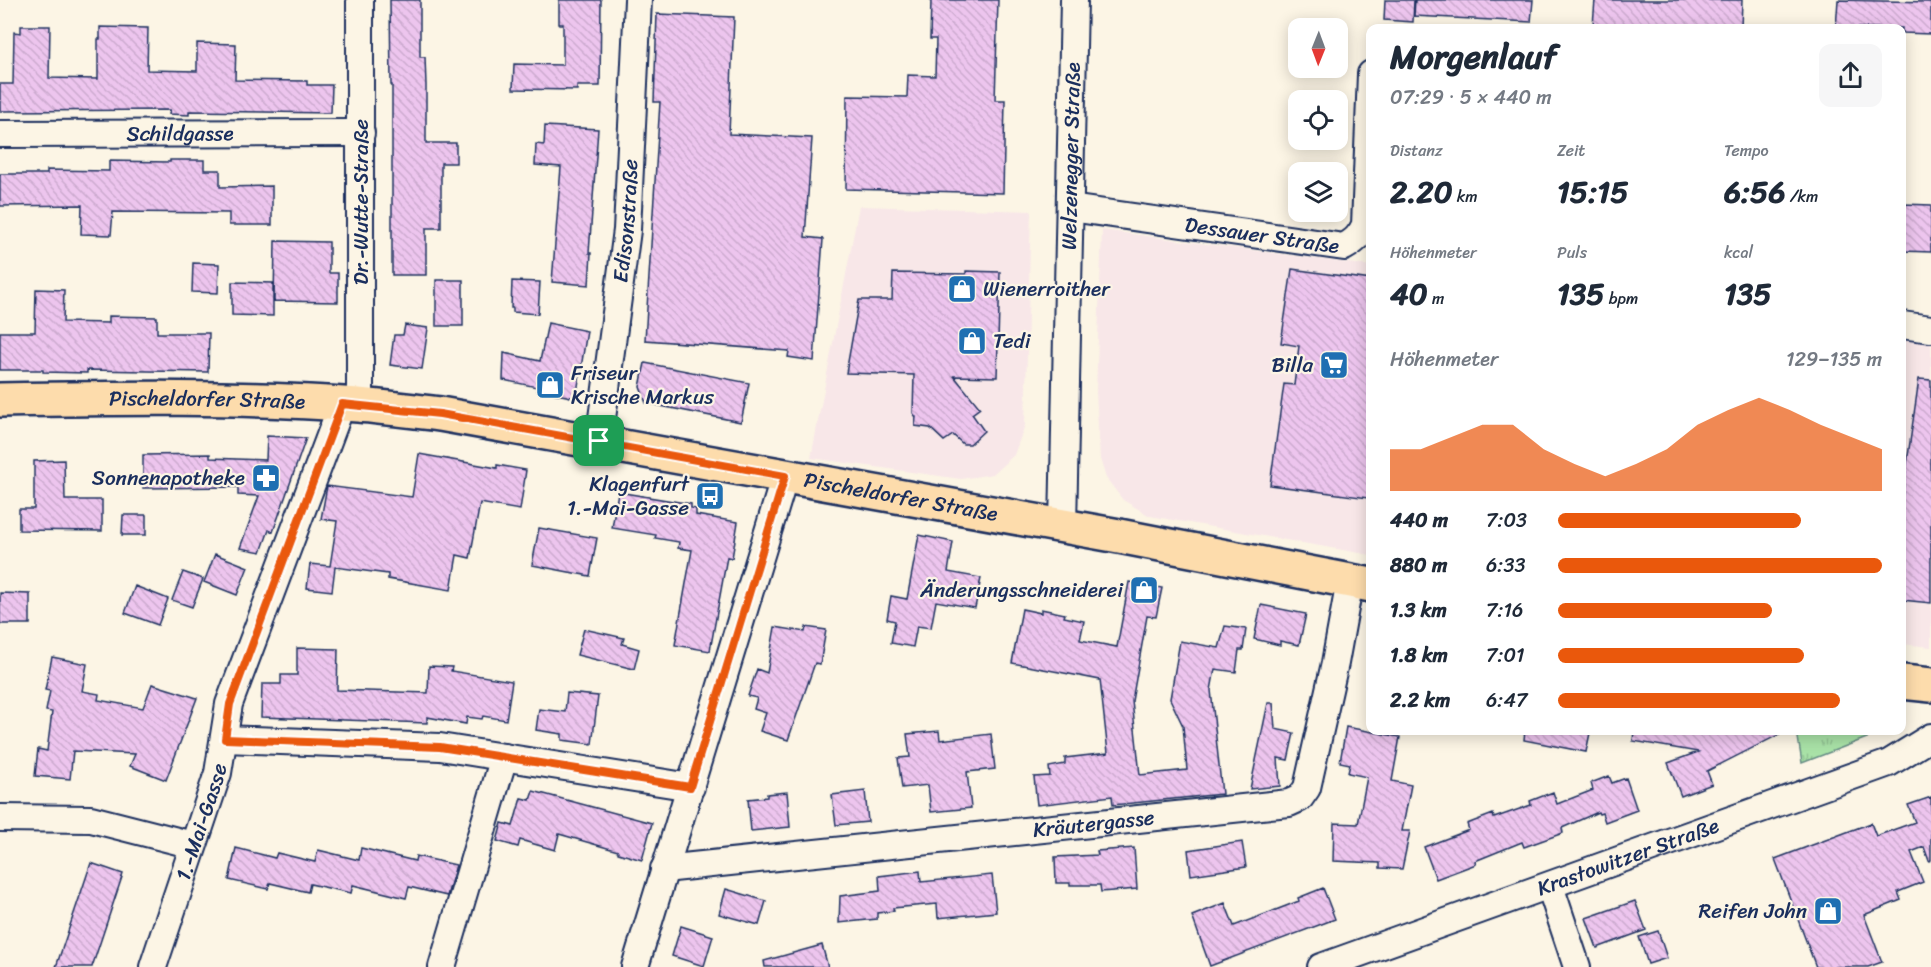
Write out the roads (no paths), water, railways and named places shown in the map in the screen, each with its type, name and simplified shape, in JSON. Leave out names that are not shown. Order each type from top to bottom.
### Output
[{"type":"main road","name":"Pischeldorfer Straße","points":[[0,400],[119,398],[351,404],[440,414],[1063,526],[1360,583]]},
{"type":"main road","points":[[1906,682],[1931,685]]},
{"type":"street","name":"Dr.-Wutte-Straße","points":[[351,404],[361,133],[360,0]]},
{"type":"street","name":"Edisonstraße","points":[[599,441],[627,230],[638,0]]},
{"type":"street","name":"Welzenegger Straße","points":[[1063,526],[1074,0]]},
{"type":"street","name":"Schildgasse","points":[[0,134],[361,133]]},
{"type":"street","name":"Dessauer Straße","points":[[1070,208],[1344,247],[1354,242],[1365,225],[1366,200]]},
{"type":"street","points":[[1906,326],[1931,329]]},
{"type":"street","name":"1.-Mai-Gasse","points":[[153,967],[218,773],[230,704],[351,404]]},
{"type":"street","points":[[634,967],[785,476]]},
{"type":"street","name":"Kräutergasse","points":[[664,869],[1289,803],[1300,798],[1306,788],[1335,663],[1360,583]]},
{"type":"street","name":"Krastowitzer Straße","points":[[1321,967],[1889,763],[1931,737]]},
{"type":"street","points":[[225,739],[440,747],[690,787]]},
{"type":"street","points":[[442,967],[504,758]]},
{"type":"street","points":[[0,818],[91,819],[194,845]]},
{"type":"street","points":[[1550,886],[1577,967]]},
{"type":"place","name":"Wienerroither","points":[[962,289]]},
{"type":"place","name":"Tedi","points":[[972,341]]},
{"type":"place","name":"Billa","points":[[1334,365]]},
{"type":"place","name":"Friseur Krische Markus","points":[[550,385]]},
{"type":"place","name":"Sonnenapotheke","points":[[266,478]]},
{"type":"place","name":"Klagenfurt 1.-Mai-Gasse","points":[[710,496]]},
{"type":"place","name":"Änderungsschneiderei","points":[[1144,590]]},
{"type":"place","name":"Reifen John","points":[[1828,911]]}]
